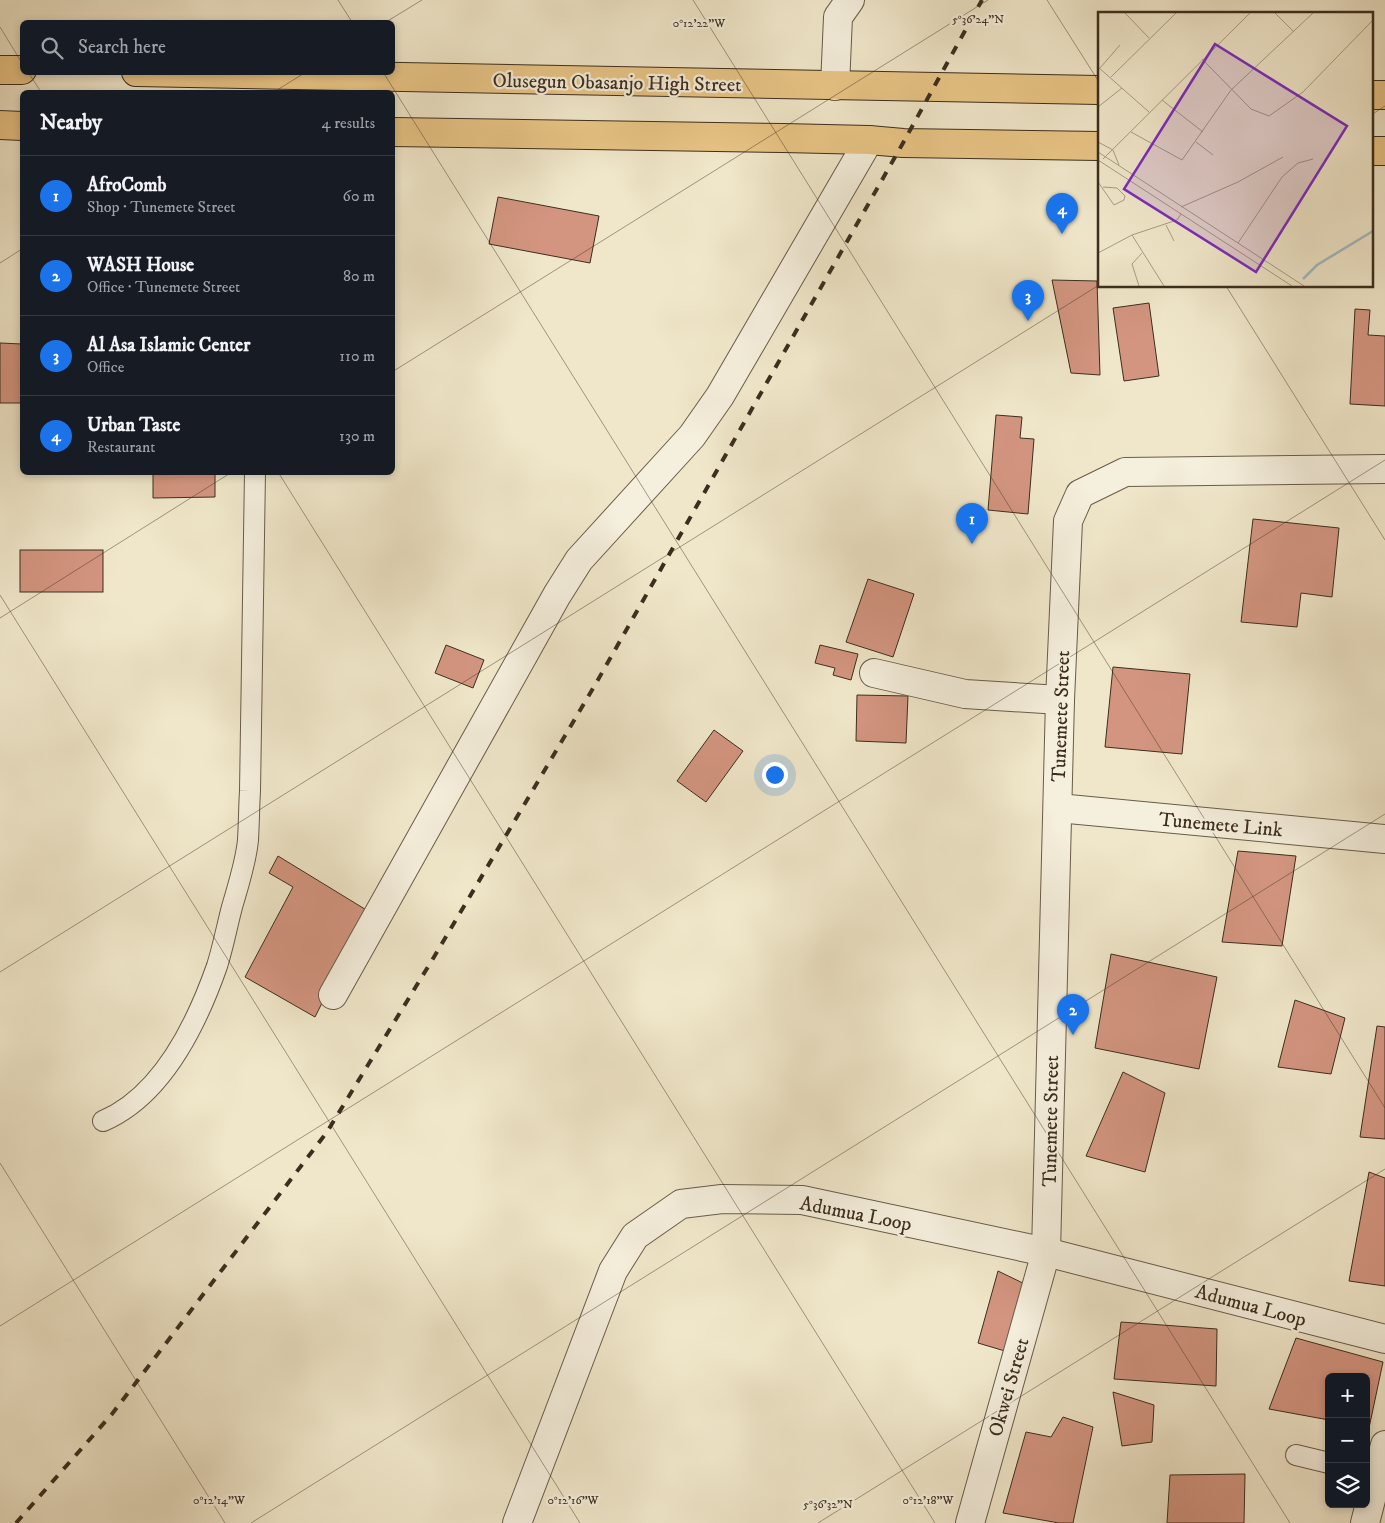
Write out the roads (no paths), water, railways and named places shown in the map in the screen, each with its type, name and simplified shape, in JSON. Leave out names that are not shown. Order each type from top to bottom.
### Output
[{"type":"main road","points":[[0,70],[20,70]]},
{"type":"main road","name":"Olusegun Obasanjo High Street","points":[[286,75],[1098,90]]},
{"type":"main road","points":[[1372,95],[1385,95]]},
{"type":"main road","points":[[0,126],[20,126]]},
{"type":"main road","points":[[395,132],[1098,146]]},
{"type":"main road","points":[[1372,151],[1385,151]]},
{"type":"street","points":[[835,86],[838,17],[850,0]]},
{"type":"street","points":[[333,995],[557,595],[579,560],[692,436],[720,396],[869,140]]},
{"type":"street","name":"Tunemete Street","points":[[1046,1252],[1060,700],[1068,521],[1080,494],[1125,472],[1385,469]]},
{"type":"street","points":[[874,673],[965,694],[1060,700]]},
{"type":"street","name":"Tunemete Link","points":[[1058,808],[1385,839]]},
{"type":"street","name":"Adumua Loop","points":[[517,1523],[613,1271],[635,1236],[681,1204],[722,1199],[802,1200],[1046,1252],[1385,1339]]},
{"type":"street","name":"Okwei Street","points":[[970,1523],[1046,1252]]},
{"type":"street","points":[[1365,1523],[1372,1475],[1385,1445]]},
{"type":"lane","points":[[103,1121],[115,1116],[146,1091],[166,1068],[197,1016],[217,964],[248,842],[255,475]]},
{"type":"lane","points":[[1296,1455],[1325,1463]]},
{"type":"railway","points":[[16,1523],[112,1414],[327,1132],[434,957],[595,685],[903,143],[982,0]]},
{"type":"place","name":"Urban Taste","points":[[1062,234]]},
{"type":"place","name":"Al Asa Islamic Center","points":[[1028,321]]},
{"type":"place","name":"AfroComb","points":[[972,544]]},
{"type":"place","name":"WASH House","points":[[1073,1035]]}]
